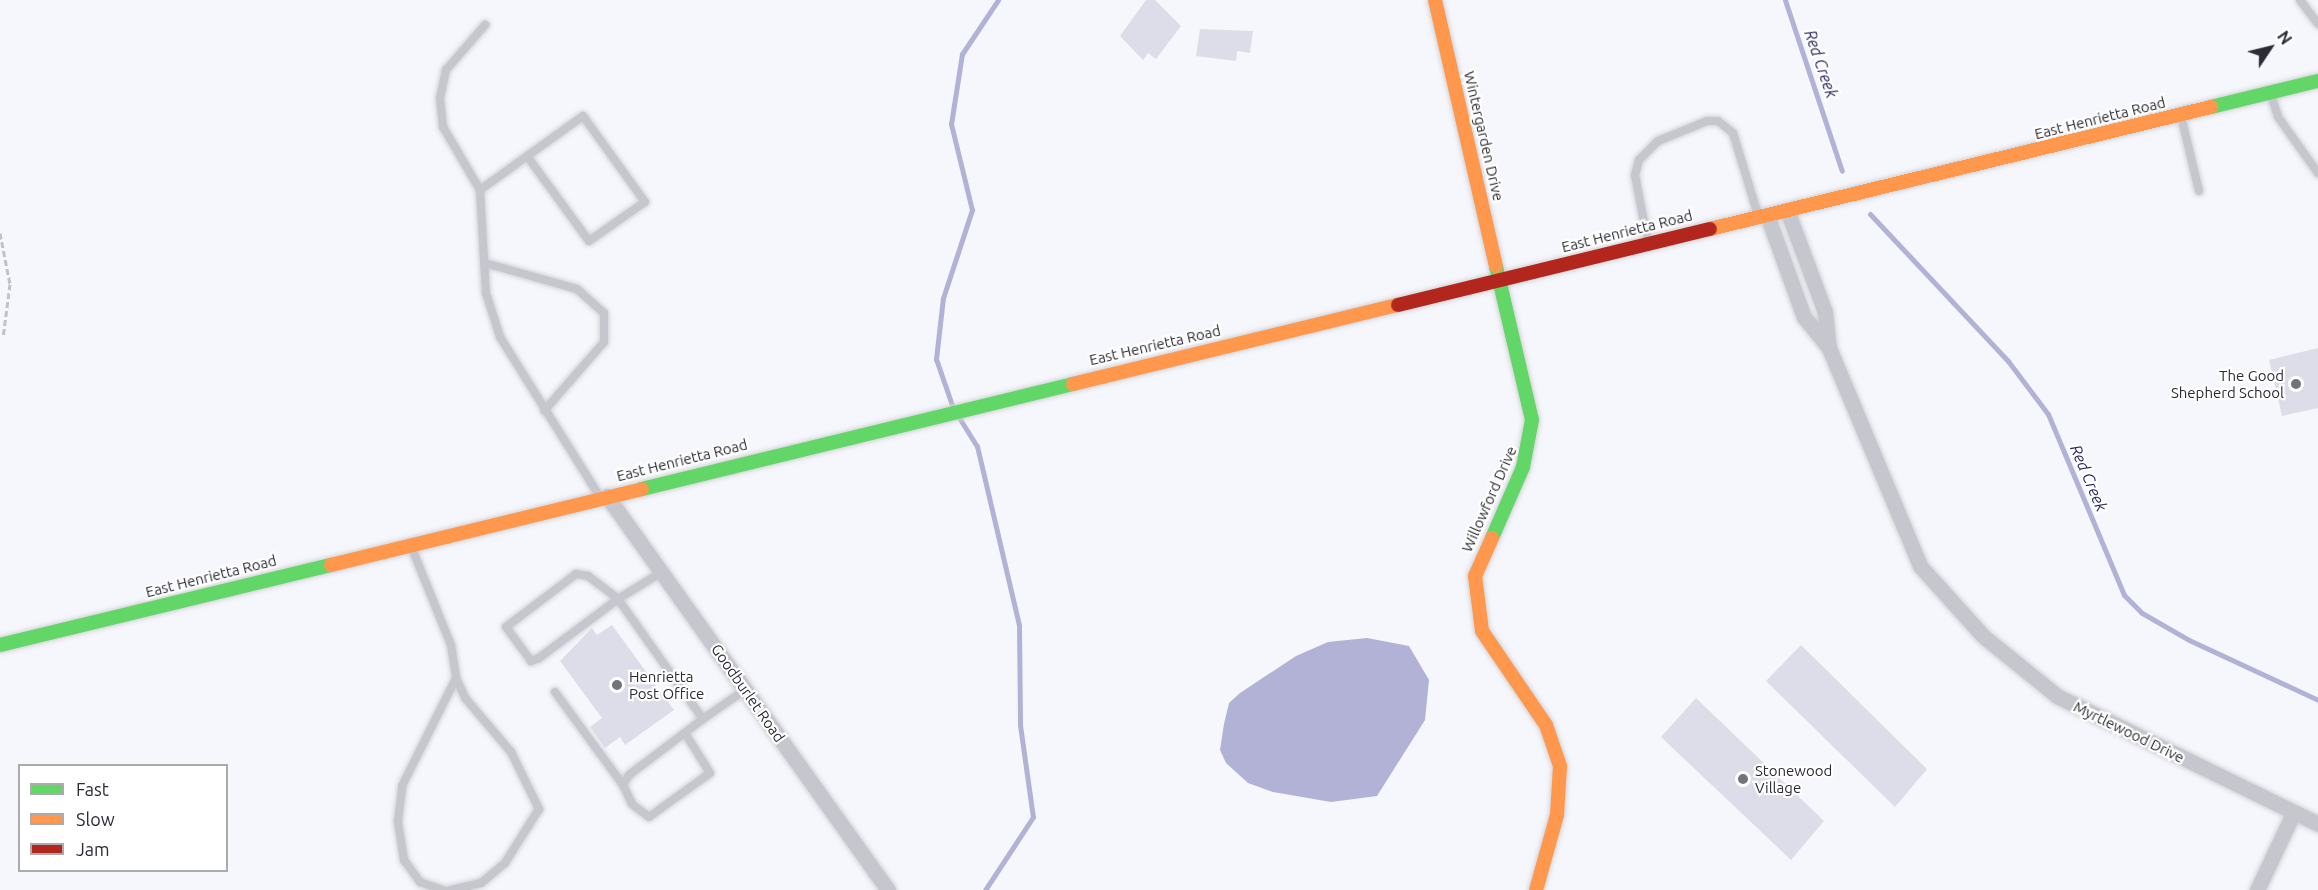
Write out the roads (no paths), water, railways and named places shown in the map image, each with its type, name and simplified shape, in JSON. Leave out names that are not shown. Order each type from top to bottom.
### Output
[{"type":"main road","name":"Wintergarden Drive","points":[[1435,0],[1501,279]]},
{"type":"main road","name":"East Henrietta Road","points":[[0,645],[972,405],[2318,81]]},
{"type":"main road","name":"Willowford Drive","points":[[1501,279],[1532,420],[1523,467],[1480,557],[1475,601],[1493,653],[1546,725],[1560,766],[1557,815],[1536,890]]},
{"type":"street","name":"Myrtlewood Drive","points":[[1787,210],[1825,312],[1829,348]]},
{"type":"street","name":"Myrtlewood Drive","points":[[1762,216],[1804,317],[1829,348],[1920,566],[1983,636],[2057,696],[2293,814],[2318,824]]},
{"type":"street","name":"Goodburlet Road","points":[[604,497],[663,572],[888,890]]},
{"type":"street","points":[[2257,890],[2293,814]]},
{"type":"lane","points":[[2300,0],[2318,24]]},
{"type":"lane","points":[[485,25],[446,70],[440,98],[443,127],[480,190],[486,293],[500,336],[544,411],[604,497]]},
{"type":"lane","points":[[2271,93],[2278,117],[2318,173]]},
{"type":"lane","points":[[2181,115],[2199,191]]},
{"type":"lane","points":[[480,190],[527,156],[583,116],[645,202],[589,241],[527,156]]},
{"type":"lane","points":[[1648,243],[1635,175],[1639,160],[1658,141],[1707,121],[1718,121],[1733,133],[1762,216]]},
{"type":"lane","points":[[485,263],[577,289],[604,313],[604,342],[544,411]]},
{"type":"lane","points":[[410,544],[452,645],[456,678],[466,699],[511,752],[539,809],[505,863],[481,883],[450,890]]},
{"type":"lane","points":[[663,572],[618,599],[531,661],[506,627],[576,574],[588,576],[618,599],[619,607],[703,719]]},
{"type":"lane","points":[[443,890],[420,882],[404,860],[398,821],[402,786],[456,678]]},
{"type":"lane","points":[[623,785],[685,733],[746,689]]},
{"type":"lane","points":[[555,692],[623,785],[632,804],[649,817],[710,773],[685,733]]},
{"type":"water","points":[[1367,638],[1409,646],[1429,680],[1425,720],[1377,796],[1331,802],[1273,792],[1248,783],[1226,763],[1220,750],[1224,724],[1229,703],[1240,693],[1296,656],[1328,642]]},
{"type":"waterway","points":[[953,408],[936,359],[943,298],[972,210],[951,124],[962,54],[998,0]]},
{"type":"waterway","name":"Red Creek","points":[[1785,0],[1842,171]]},
{"type":"waterway","name":"Red Creek","points":[[1870,214],[2008,361],[2048,414],[2124,595],[2142,613],[2189,640],[2318,700]]},
{"type":"waterway","points":[[958,416],[977,446],[1019,625],[1020,725],[1033,817],[985,890]]},
{"type":"place","name":"The Good Shepherd School","points":[[2296,384]]},
{"type":"place","name":"Henrietta Post Office","points":[[617,685]]},
{"type":"place","name":"Stonewood Village","points":[[1743,779]]}]
